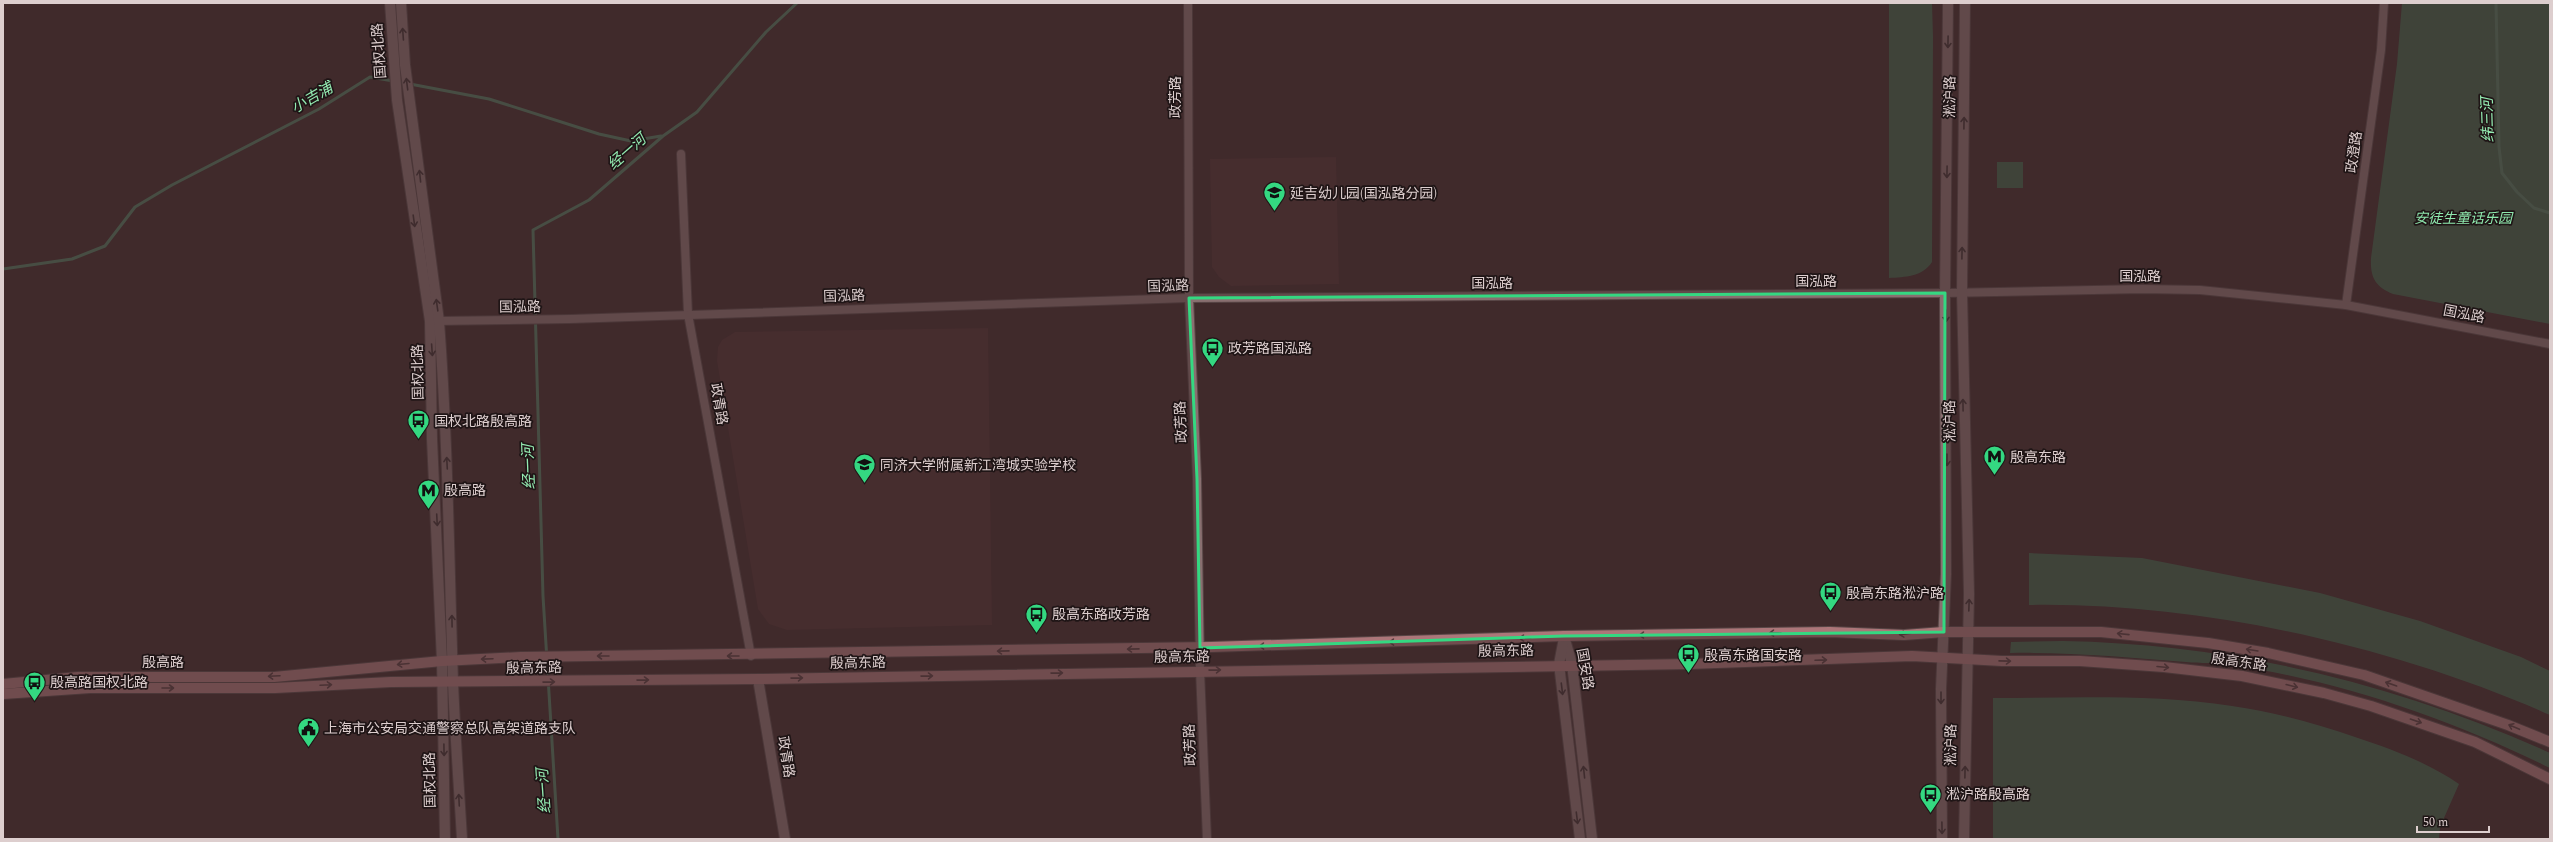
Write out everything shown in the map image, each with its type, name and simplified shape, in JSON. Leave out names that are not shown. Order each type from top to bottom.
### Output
[{"type":"main road","name":"国权北路","points":[[390,3],[393,64],[397,100],[434,321]]},
{"type":"main road","name":"国权北路","points":[[401,3],[405,65],[434,321],[449,507],[448,660],[443,683],[445,839]]},
{"type":"main road","name":"淞沪路","points":[[1942,839],[1941,689],[1944,632],[1947,407],[1945,293],[1948,3]]},
{"type":"main road","name":"淞沪路","points":[[1964,839],[1966,658],[1969,594],[1962,292],[1965,3]]},
{"type":"main road","name":"殷高东路","points":[[448,660],[577,656],[751,656],[1200,648],[1564,636],[1830,632],[1904,635],[1944,632],[2101,632],[2208,643],[2268,653],[2364,675],[2508,725],[2550,742]]},
{"type":"main road","name":"国安路","points":[[1564,636],[1572,664],[1592,839]]},
{"type":"main road","name":"国安路","points":[[1564,636],[1559,664],[1580,839]]},
{"type":"main road","name":"殷高东路","points":[[443,683],[758,679],[1559,664],[1689,664],[1912,656],[1943,659],[1966,658],[2002,661],[2080,661],[2164,666],[2271,680],[2371,706],[2429,726],[2474,742],[2550,779]]},
{"type":"main road","name":"国权北路","points":[[448,660],[453,683],[462,839]]},
{"type":"main road","name":"殷高路","points":[[3,684],[85,677],[274,677],[448,660]]},
{"type":"main road","name":"政青路","points":[[758,679],[785,839]]},
{"type":"main road","name":"殷高路","points":[[3,694],[90,688],[275,688],[391,682],[443,683]]},
{"type":"street","name":"政芳路","points":[[1188,3],[1189,298],[1197,479],[1200,670],[1207,839]]},
{"type":"street","name":"政澄路","points":[[2346,305],[2381,50],[2384,3]]},
{"type":"street","name":"政青路","points":[[681,154],[688,314],[751,656]]},
{"type":"street","name":"国泓路","points":[[434,321],[570,319],[1189,298],[1945,293],[2142,289],[2200,290],[2346,305],[2550,344]]},
{"type":"highlighted area","points":[[1945,293],[1944,632],[1564,636],[1200,648],[1197,479],[1189,298]]},
{"type":"shaded area","name":"延吉幼儿园(国泓路分园)","points":[[1336,157],[1339,284],[1231,286],[1219,277],[1212,267],[1210,159]]},
{"type":"shaded area","name":"同济大学附属新江湾城实验学校","points":[[988,328],[992,625],[787,630],[769,624],[758,609],[717,361],[718,347],[722,340],[735,332]]},
{"type":"green space","points":[[1889,3],[1932,3],[1933,37],[1932,262],[1923,271],[1913,275],[1889,278]]},
{"type":"green space","name":"安徒生童话乐园","points":[[2402,3],[2550,3],[2550,324],[2393,294],[2378,285],[2373,276],[2371,271],[2371,258],[2397,64]]},
{"type":"green space","points":[[1997,162],[2023,162],[2023,188],[1997,188]]},
{"type":"green space","points":[[2029,553],[2142,558],[2320,593],[2420,621],[2521,657],[2550,671],[2550,715],[2490,690],[2427,668],[2362,649],[2295,633],[2228,620],[2161,611],[2094,606],[2029,605]]},
{"type":"green space","points":[[2063,641],[2126,644],[2188,650],[2251,659],[2312,672],[2433,706],[2492,728],[2550,753],[2550,768],[2473,733],[2394,704],[2313,681],[2272,672],[2225,664],[2192,663],[2076,654],[2010,653],[2011,642]]},
{"type":"green space","points":[[1993,698],[2142,698],[2202,702],[2247,708],[2309,723],[2382,746],[2422,763],[2459,784],[2440,827],[2439,839],[1993,839]]},
{"type":"waterway","name":"经一河","points":[[558,839],[543,596],[533,230],[589,200],[663,136],[697,112],[766,32],[797,3]]},
{"type":"waterway","name":"纬三河","points":[[2496,3],[2499,147],[2502,173],[2517,192],[2534,208],[2550,213]]},
{"type":"waterway","name":"小吉浦","points":[[3,269],[72,259],[105,246],[135,207],[172,185],[319,109],[370,77],[405,83]]},
{"type":"waterway","name":"小吉浦","points":[[410,84],[489,99],[599,134],[631,141],[661,136]]},
{"type":"place","name":"延吉幼儿园(国泓路分园)","points":[[1274,212]]},
{"type":"place","name":"政芳路国泓路","points":[[1213,368]]},
{"type":"place","name":"国权北路殷高路","points":[[419,440]]},
{"type":"place","name":"殷高东路","points":[[1994,476]]},
{"type":"place","name":"同济大学附属新江湾城实验学校","points":[[864,484]]},
{"type":"place","name":"殷高路","points":[[428,510]]},
{"type":"place","name":"殷高东路淞沪路","points":[[1830,612]]},
{"type":"place","name":"殷高东路政芳路","points":[[1037,634]]},
{"type":"place","name":"殷高东路国安路","points":[[1688,674]]},
{"type":"place","name":"殷高路国权北路","points":[[35,702]]},
{"type":"place","name":"上海市公安局交通警察总队高架道路支队","points":[[309,748]]},
{"type":"place","name":"淞沪路殷高路","points":[[1930,814]]}]
